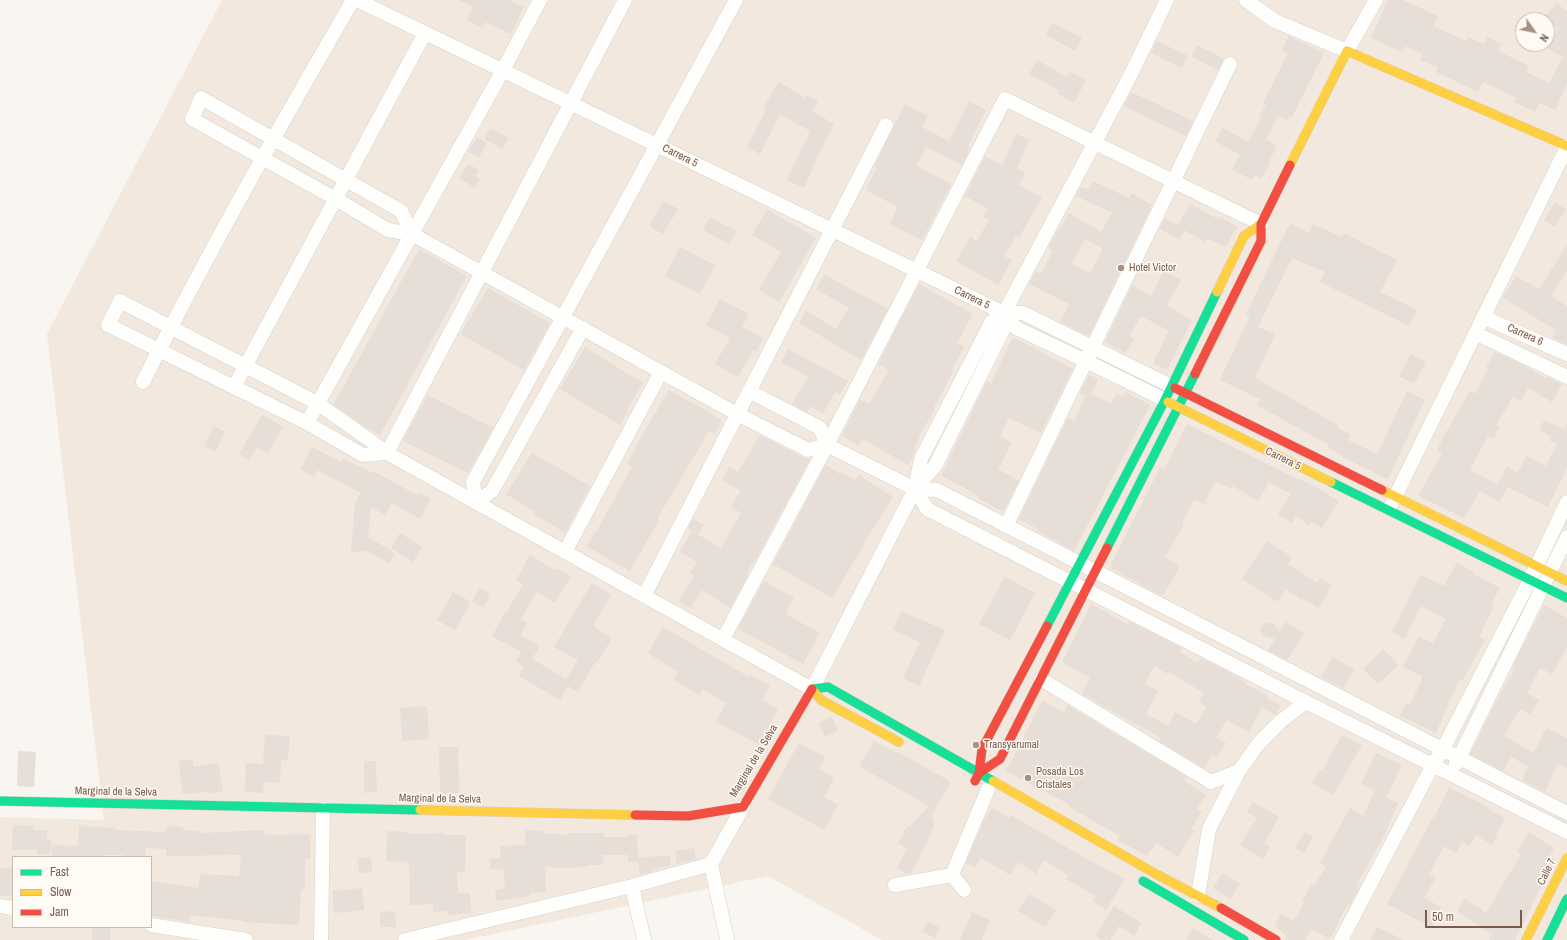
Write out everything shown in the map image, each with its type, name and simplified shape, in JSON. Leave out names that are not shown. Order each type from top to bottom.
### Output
[{"type":"street","points":[[142,382],[262,158],[353,0]]},
{"type":"street","name":"Carrera 5","points":[[357,0],[1004,313],[1016,328],[1567,598]]},
{"type":"street","points":[[307,423],[503,70],[540,0]]},
{"type":"street","points":[[387,453],[625,0]]},
{"type":"street","points":[[476,502],[473,482],[736,0]]},
{"type":"street","points":[[812,689],[915,489],[935,466],[998,342],[1004,328],[1004,313],[1129,78],[1167,0]]},
{"type":"street","points":[[1246,0],[1275,21],[1567,147],[1388,510]]},
{"type":"street","points":[[952,875],[991,791],[971,780],[979,773],[1000,760],[1186,393],[1261,241],[1261,224],[1347,51],[1376,0]]},
{"type":"street","points":[[234,387],[425,33]]},
{"type":"street","points":[[1006,526],[1230,64]]},
{"type":"street","points":[[412,234],[401,210],[200,98],[192,119],[336,199],[388,230],[412,234],[737,414],[808,450],[827,445]]},
{"type":"street","points":[[723,639],[827,445],[1005,99],[1174,180],[1261,224]]},
{"type":"street","points":[[644,596],[831,229],[886,125]]},
{"type":"street","points":[[979,773],[982,749],[1165,400],[1244,236],[1261,224]]},
{"type":"street","points":[[387,453],[363,455],[307,423],[108,325],[120,301],[317,403],[371,440],[387,453],[812,689],[822,700],[905,745]]},
{"type":"street","name":"Carrera 5","points":[[1004,313],[1023,313],[1567,581]]},
{"type":"street","name":"Carrera 6","points":[[1483,317],[1567,354]]},
{"type":"street","points":[[476,502],[492,491],[583,328]]},
{"type":"street","points":[[1475,333],[1567,377]]},
{"type":"street","points":[[565,552],[661,372]]},
{"type":"street","points":[[749,391],[820,428],[827,445],[915,489],[937,490],[1567,813]]},
{"type":"street","points":[[915,489],[927,509],[1306,702],[1567,832]]},
{"type":"street","points":[[1451,774],[1536,583],[1536,566],[1567,502]]},
{"type":"street","points":[[1341,940],[1433,765],[1536,583],[1549,572],[1567,537]]},
{"type":"street","points":[[1041,680],[1211,782],[1239,771]]},
{"type":"street","points":[[812,689],[828,687],[1156,874],[1198,895],[1276,940]]},
{"type":"street","name":"Marginal de la Selva","points":[[0,801],[688,816],[743,807],[812,689]]},
{"type":"street","points":[[1198,895],[1209,829],[1239,771],[1258,744],[1281,721],[1306,702]]},
{"type":"street","points":[[727,940],[711,864],[743,807]]},
{"type":"street","points":[[320,940],[323,809]]},
{"type":"street","name":"Calle 7","points":[[1526,940],[1567,858]]},
{"type":"street","points":[[405,940],[632,886],[711,864]]},
{"type":"street","points":[[895,885],[952,875]]},
{"type":"street","points":[[952,875],[964,890]]},
{"type":"street","points":[[1136,877],[1244,940]]},
{"type":"street","points":[[632,886],[644,940]]},
{"type":"street","points":[[1547,940],[1567,899]]},
{"type":"street","points":[[0,906],[12,908]]},
{"type":"street","points":[[152,925],[246,940]]},
{"type":"shaded area","points":[[222,0],[1567,0],[1567,940],[882,940],[768,876],[465,940],[0,940],[0,817],[104,820],[47,334]]},
{"type":"building","points":[[458,0],[509,0],[524,7],[511,34],[485,22],[483,28],[467,20],[473,7]]},
{"type":"building","points":[[1388,0],[1403,0],[1438,16],[1433,26],[1466,41],[1468,37],[1484,44],[1487,37],[1502,44],[1498,51],[1529,66],[1526,72],[1549,83],[1563,57],[1554,52],[1555,34],[1558,29],[1555,27],[1555,12],[1549,12],[1556,3],[1567,11],[1567,84],[1555,110],[1540,103],[1535,112],[1514,102],[1516,98],[1483,82],[1478,92],[1436,72],[1438,67],[1420,60],[1423,54],[1405,46],[1402,52],[1371,38]]},
{"type":"building","points":[[1052,23],[1082,38],[1075,51],[1046,35]]},
{"type":"building","points":[[1289,36],[1324,53],[1292,117],[1289,116],[1287,120],[1278,116],[1266,139],[1277,146],[1269,161],[1271,162],[1261,178],[1255,175],[1252,180],[1232,169],[1240,155],[1215,141],[1223,128],[1248,142],[1261,119],[1259,117],[1266,105],[1263,103],[1288,53],[1282,50]]},
{"type":"building","points":[[1157,41],[1188,56],[1182,68],[1151,53]]},
{"type":"building","points":[[1197,45],[1224,59],[1218,70],[1192,57]]},
{"type":"building","points":[[1037,60],[1067,77],[1070,72],[1086,80],[1074,103],[1058,94],[1060,91],[1029,74]]},
{"type":"building","points":[[779,82],[805,98],[807,95],[818,101],[812,111],[834,124],[804,188],[787,180],[810,131],[780,114],[760,154],[747,147],[766,110],[763,108]]},
{"type":"building","points":[[1131,92],[1193,121],[1186,136],[1124,106]]},
{"type":"building","points":[[969,101],[986,110],[968,146],[970,148],[962,165],[926,147],[916,166],[951,184],[922,240],[890,224],[898,207],[865,190],[877,168],[874,167],[905,104],[928,116],[922,127],[949,141]]},
{"type":"building","points":[[490,128],[509,138],[502,149],[484,139]]},
{"type":"building","points":[[1016,134],[1030,140],[1017,168],[1025,173],[1019,185],[1042,198],[1019,237],[1016,236],[1004,256],[1012,260],[998,285],[956,261],[970,237],[977,241],[989,220],[983,217],[988,209],[965,196],[985,156],[1002,165]]},
{"type":"building","points":[[477,137],[487,143],[479,157],[468,152]]},
{"type":"building","points":[[468,164],[479,170],[475,176],[480,179],[475,188],[459,178]]},
{"type":"building","points":[[1093,181],[1129,198],[1131,193],[1152,205],[1089,336],[1060,322],[1069,304],[1029,284],[1036,271],[1041,274],[1053,251],[1048,248],[1069,213],[1101,232],[1112,213],[1076,196],[1081,187],[1088,190]],"holes":[[[1085,239],[1103,249],[1090,273],[1072,264]]]},
{"type":"building","points":[[663,201],[678,209],[663,234],[649,226]]},
{"type":"building","points":[[1555,203],[1566,209],[1555,227],[1544,220]]},
{"type":"building","points":[[1190,204],[1218,219],[1220,217],[1238,227],[1234,231],[1226,247],[1207,238],[1205,242],[1184,230],[1179,239],[1160,229],[1165,218],[1178,225]]},
{"type":"building","points":[[767,209],[816,238],[779,302],[759,290],[781,252],[752,235]]},
{"type":"building","points":[[710,217],[736,231],[729,244],[703,230]]},
{"type":"building","points":[[1290,223],[1309,233],[1313,224],[1342,237],[1344,233],[1397,260],[1380,292],[1417,310],[1409,326],[1320,282],[1325,272],[1292,258],[1258,327],[1275,334],[1255,378],[1338,425],[1337,427],[1351,435],[1348,440],[1377,454],[1407,391],[1425,400],[1388,479],[1342,457],[1328,447],[1329,445],[1257,405],[1260,399],[1220,380],[1250,316],[1246,314]]},
{"type":"building","points":[[1567,245],[1567,270],[1551,296],[1567,306],[1567,345],[1552,338],[1556,330],[1503,298],[1516,276],[1539,289]]},
{"type":"building","points":[[680,247],[715,265],[700,294],[665,276]]},
{"type":"building","points":[[419,249],[467,276],[380,435],[334,404]]},
{"type":"building","points":[[1164,271],[1181,280],[1167,306],[1192,320],[1167,370],[1153,363],[1169,331],[1141,316],[1129,336],[1134,339],[1126,353],[1105,342],[1132,285],[1151,296]]},
{"type":"building","points":[[825,275],[888,309],[861,360],[799,323],[806,311],[836,329],[849,308],[816,289]]},
{"type":"building","points":[[919,284],[973,314],[957,343],[965,347],[952,369],[954,370],[934,408],[935,409],[920,434],[914,448],[916,450],[908,465],[863,439],[858,446],[842,435],[860,399],[869,404],[889,370],[878,364]]},
{"type":"building","points":[[488,288],[550,323],[524,370],[460,334]]},
{"type":"building","points":[[720,299],[749,314],[742,327],[763,338],[757,352],[753,350],[738,377],[715,364],[730,338],[706,325]]},
{"type":"building","points":[[1013,337],[1073,369],[1041,433],[1009,418],[1000,436],[1012,443],[998,469],[1019,481],[1003,512],[978,498],[979,497],[963,487],[941,476],[987,381],[991,383]]},
{"type":"building","points":[[585,347],[643,383],[626,411],[628,412],[620,425],[560,389]]},
{"type":"building","points":[[788,349],[848,381],[840,394],[835,392],[823,413],[810,406],[807,412],[792,404],[808,377],[781,362]]},
{"type":"building","points":[[1495,352],[1525,366],[1546,379],[1547,377],[1562,384],[1552,402],[1528,388],[1521,401],[1513,397],[1496,425],[1500,427],[1493,439],[1488,436],[1470,470],[1497,484],[1507,467],[1518,473],[1526,456],[1546,466],[1557,444],[1550,441],[1552,436],[1540,430],[1544,420],[1564,429],[1567,422],[1567,468],[1548,507],[1508,487],[1499,502],[1480,491],[1464,518],[1418,496],[1442,453],[1437,450],[1445,434],[1470,391],[1475,394],[1488,370],[1486,368]]},
{"type":"building","points":[[1411,354],[1426,362],[1414,384],[1399,376]]},
{"type":"building","points":[[1089,375],[1098,379],[1091,394],[1111,404],[1117,393],[1123,397],[1126,392],[1150,405],[1074,551],[1019,519],[1068,418],[1074,421],[1086,395],[1080,393]]},
{"type":"building","points":[[669,390],[722,420],[715,434],[709,431],[657,519],[659,520],[630,571],[586,546],[596,532],[632,467],[627,464],[636,448],[635,447]]},
{"type":"building","points":[[428,395],[493,428],[468,473],[403,441]]},
{"type":"building","points":[[262,415],[283,427],[267,453],[257,447],[249,460],[239,454]]},
{"type":"building","points":[[1187,424],[1314,486],[1339,501],[1322,528],[1311,522],[1309,525],[1296,516],[1292,523],[1278,515],[1291,494],[1269,483],[1258,501],[1233,486],[1231,489],[1216,481],[1204,504],[1195,500],[1193,501],[1182,523],[1184,525],[1165,557],[1180,566],[1163,596],[1112,569],[1110,566],[1160,468],[1164,470]]},
{"type":"building","points":[[214,426],[225,432],[215,452],[204,446]]},
{"type":"building","points":[[760,435],[804,458],[810,459],[758,555],[747,572],[749,573],[730,608],[702,590],[691,608],[679,601],[694,576],[690,573],[697,562],[680,552],[692,531],[721,548],[741,513],[731,507],[741,491],[722,480],[729,467],[738,472]]},
{"type":"building","points":[[312,447],[341,462],[343,458],[372,473],[373,471],[417,495],[418,492],[431,499],[420,519],[392,503],[385,515],[371,507],[368,537],[395,553],[389,564],[368,551],[351,552],[355,503],[361,493],[317,470],[314,477],[300,470]]},
{"type":"building","points":[[532,453],[590,486],[565,533],[534,514],[535,512],[506,494]]},
{"type":"building","points":[[826,465],[840,474],[841,472],[855,480],[859,475],[893,497],[832,598],[773,564]]},
{"type":"building","points":[[693,519],[704,525],[698,534],[688,528]]},
{"type":"building","points":[[400,533],[422,547],[413,562],[391,548]]},
{"type":"building","points":[[1267,541],[1292,557],[1288,564],[1317,583],[1320,578],[1332,586],[1318,608],[1302,598],[1301,600],[1286,589],[1278,602],[1242,579]]},
{"type":"building","points":[[530,555],[555,570],[556,568],[571,576],[555,603],[536,592],[521,619],[527,623],[521,635],[540,646],[532,659],[566,679],[578,660],[554,647],[592,583],[611,594],[593,626],[612,638],[597,663],[595,662],[578,692],[568,686],[560,700],[519,676],[524,667],[516,661],[521,652],[492,636],[523,584],[516,580]]},
{"type":"building","points":[[1457,563],[1474,572],[1473,574],[1500,588],[1491,604],[1494,606],[1479,637],[1485,640],[1462,681],[1459,680],[1436,733],[1400,716],[1406,703],[1410,705],[1423,677],[1403,667],[1419,636],[1433,643],[1446,619],[1421,606],[1405,639],[1392,632],[1420,575],[1444,586]]},
{"type":"building","points":[[1005,577],[1035,593],[1010,640],[979,624]]},
{"type":"building","points":[[764,581],[794,598],[785,614],[820,633],[803,664],[738,629]]},
{"type":"building","points":[[480,588],[490,594],[483,607],[472,601]]},
{"type":"building","points":[[453,592],[471,602],[455,630],[437,620]]},
{"type":"building","points":[[1091,604],[1127,624],[1129,621],[1182,648],[1180,652],[1198,663],[1201,658],[1223,669],[1246,682],[1245,684],[1268,696],[1267,698],[1281,706],[1275,715],[1262,707],[1249,732],[1227,720],[1216,737],[1226,743],[1217,757],[1212,754],[1204,768],[1159,741],[1161,738],[1082,694],[1090,678],[1062,662]],"holes":[[[1154,666],[1168,674],[1169,672],[1204,693],[1199,702],[1207,707],[1196,724],[1175,712],[1168,726],[1146,714],[1158,691],[1145,684]]]},
{"type":"building","points":[[1544,605],[1567,618],[1567,647],[1552,674],[1540,668],[1527,693],[1539,700],[1530,715],[1520,709],[1504,736],[1534,753],[1546,728],[1567,738],[1567,768],[1558,764],[1545,792],[1522,780],[1528,766],[1511,757],[1503,771],[1470,754],[1514,670],[1512,668]]},
{"type":"building","points":[[901,611],[945,630],[919,686],[903,678],[920,642],[893,630]]},
{"type":"building","points":[[1269,622],[1273,623],[1280,632],[1286,622],[1304,634],[1287,660],[1268,650],[1275,639],[1264,636],[1261,632],[1261,627]]},
{"type":"building","points":[[663,627],[749,677],[750,675],[770,686],[762,700],[778,709],[760,745],[716,722],[726,703],[702,689],[699,695],[674,680],[678,672],[648,653]]},
{"type":"building","points":[[1383,649],[1398,665],[1378,684],[1363,669]]},
{"type":"building","points":[[1333,657],[1354,670],[1343,688],[1321,677]]},
{"type":"building","points":[[1042,701],[1064,712],[1068,705],[1187,777],[1184,781],[1206,795],[1197,809],[1202,812],[1191,829],[1194,831],[1178,857],[1156,843],[1147,856],[1118,840],[1120,836],[1069,807],[1070,805],[1004,770],[1010,764]]},
{"type":"building","points":[[427,706],[429,739],[402,741],[400,708]]},
{"type":"building","points":[[830,717],[833,719],[838,731],[825,737],[819,723]]},
{"type":"building","points":[[265,735],[290,736],[288,760],[281,760],[280,783],[264,782],[263,793],[245,792],[246,763],[263,764]]},
{"type":"building","points":[[1342,735],[1362,745],[1333,795],[1312,783],[1320,769],[1322,771]]},
{"type":"building","points":[[874,741],[894,752],[900,753],[951,782],[931,816],[934,819],[934,826],[912,873],[907,874],[897,869],[907,848],[898,843],[907,826],[909,827],[929,806],[859,766]]},
{"type":"building","points":[[799,743],[825,757],[819,769],[834,778],[824,797],[838,805],[824,830],[768,799]]},
{"type":"building","points":[[439,747],[458,747],[459,793],[440,794]]},
{"type":"building","points":[[18,751],[36,752],[34,787],[17,786]]},
{"type":"building","points":[[1376,753],[1402,765],[1386,798],[1398,803],[1384,836],[1357,884],[1360,886],[1338,922],[1330,939],[1311,929],[1305,940],[1287,940],[1285,934],[1275,926],[1281,914],[1294,921],[1304,903],[1302,901],[1312,884],[1315,885],[1326,866],[1320,863],[1350,808],[1363,816],[1375,790],[1361,784]]},
{"type":"building","points":[[193,759],[194,767],[218,763],[223,791],[208,794],[207,792],[183,794],[178,761]]},
{"type":"building","points":[[364,761],[376,761],[377,792],[364,793]]},
{"type":"building","points":[[1449,787],[1489,807],[1488,809],[1505,818],[1496,835],[1497,836],[1493,845],[1475,835],[1470,846],[1462,842],[1456,853],[1444,846],[1429,874],[1436,877],[1424,898],[1441,907],[1431,927],[1387,904],[1433,817],[1434,818]]},
{"type":"building","points":[[1253,802],[1279,817],[1264,843],[1270,847],[1263,859],[1240,845],[1257,818],[1247,812]]},
{"type":"building","points":[[992,808],[1009,818],[1011,815],[1125,879],[1106,910],[1093,902],[1096,896],[1066,879],[1068,875],[1044,860],[1036,874],[1018,862],[1010,875],[981,858],[975,868],[966,863],[983,822]]},
{"type":"building","points":[[13,825],[33,826],[33,830],[47,830],[47,839],[51,839],[50,854],[37,854],[37,850],[12,850]]},
{"type":"building","points":[[79,826],[115,828],[114,830],[166,832],[167,826],[183,827],[183,830],[202,831],[202,833],[264,830],[265,835],[310,834],[310,858],[305,859],[305,889],[301,889],[299,925],[243,922],[191,915],[190,922],[152,916],[152,881],[199,888],[200,874],[239,876],[241,855],[166,856],[166,849],[146,848],[145,856],[52,856],[52,845],[78,846]]},
{"type":"building","points":[[526,830],[568,835],[568,833],[604,833],[604,837],[627,837],[627,835],[637,835],[638,857],[670,856],[670,866],[652,870],[652,872],[640,875],[638,862],[628,862],[628,855],[603,855],[603,865],[557,868],[545,867],[546,892],[529,893],[530,896],[497,901],[495,890],[505,888],[503,869],[490,869],[490,858],[501,858],[500,846],[525,845]]},
{"type":"building","points":[[387,831],[408,832],[408,834],[445,833],[445,835],[466,835],[465,873],[457,872],[458,893],[470,893],[471,913],[448,915],[448,911],[433,912],[433,904],[410,905],[409,862],[386,861]]},
{"type":"building","points":[[1304,832],[1313,837],[1304,853],[1295,848]]},
{"type":"building","points":[[1528,832],[1554,848],[1549,857],[1554,860],[1515,940],[1489,940],[1492,935],[1457,911],[1465,899],[1486,913],[1521,854],[1517,852]]},
{"type":"building","points":[[694,848],[696,859],[677,864],[675,851]]},
{"type":"building","points":[[371,857],[372,872],[359,873],[358,858]]},
{"type":"building","points":[[0,868],[12,868],[12,896],[0,896]]},
{"type":"building","points":[[1223,873],[1240,884],[1230,899],[1213,888]]},
{"type":"building","points":[[362,888],[364,910],[334,913],[332,891]]},
{"type":"building","points":[[1029,894],[1056,910],[1045,927],[1018,911]]},
{"type":"building","points":[[1114,906],[1141,923],[1134,936],[1119,926],[1110,940],[1102,940],[1096,936]]},
{"type":"building","points":[[395,911],[396,927],[380,927],[380,912]]},
{"type":"building","points":[[972,912],[990,920],[982,940],[960,940]]},
{"type":"building","points":[[928,922],[940,928],[935,938],[922,931]]},
{"type":"building","points":[[1377,927],[1404,940],[1370,940]]},
{"type":"building","points":[[92,928],[110,928],[110,940],[92,940]]},
{"type":"building","points":[[1193,928],[1213,940],[1186,940]]},
{"type":"traffic: fast","points":[[1047,626],[1165,400],[1217,292]]},
{"type":"traffic: fast","points":[[1107,548],[1195,374]]},
{"type":"traffic: fast","points":[[1331,482],[1567,598]]},
{"type":"traffic: fast","points":[[812,689],[828,687],[993,781]]},
{"type":"traffic: fast","points":[[0,801],[420,810]]},
{"type":"traffic: fast","points":[[1143,881],[1244,940]]},
{"type":"traffic: fast","points":[[1547,940],[1567,899]]},
{"type":"traffic: slow","points":[[1290,165],[1347,51],[1567,146]]},
{"type":"traffic: slow","points":[[1217,292],[1244,236],[1261,224]]},
{"type":"traffic: slow","points":[[1168,402],[1331,482]]},
{"type":"traffic: slow","points":[[1382,490],[1567,581]]},
{"type":"traffic: slow","points":[[812,689],[821,700],[899,742]]},
{"type":"traffic: slow","points":[[993,781],[1156,874],[1221,908]]},
{"type":"traffic: slow","points":[[420,810],[635,815]]},
{"type":"traffic: slow","points":[[1526,940],[1567,858]]},
{"type":"traffic: jam","points":[[1195,374],[1261,241],[1261,224],[1290,165]]},
{"type":"traffic: jam","points":[[1175,388],[1382,490]]},
{"type":"traffic: jam","points":[[979,773],[1000,759],[1107,548]]},
{"type":"traffic: jam","points":[[975,781],[979,773],[982,749],[1047,626]]},
{"type":"traffic: jam","points":[[635,815],[688,816],[743,807],[812,689]]},
{"type":"traffic: jam","points":[[1221,908],[1276,940]]},
{"type":"place","name":"Hotel Victor","points":[[1121,268]]},
{"type":"place","name":"Transyarumal","points":[[976,745]]},
{"type":"place","name":"Posada Los Cristales","points":[[1028,778]]}]
